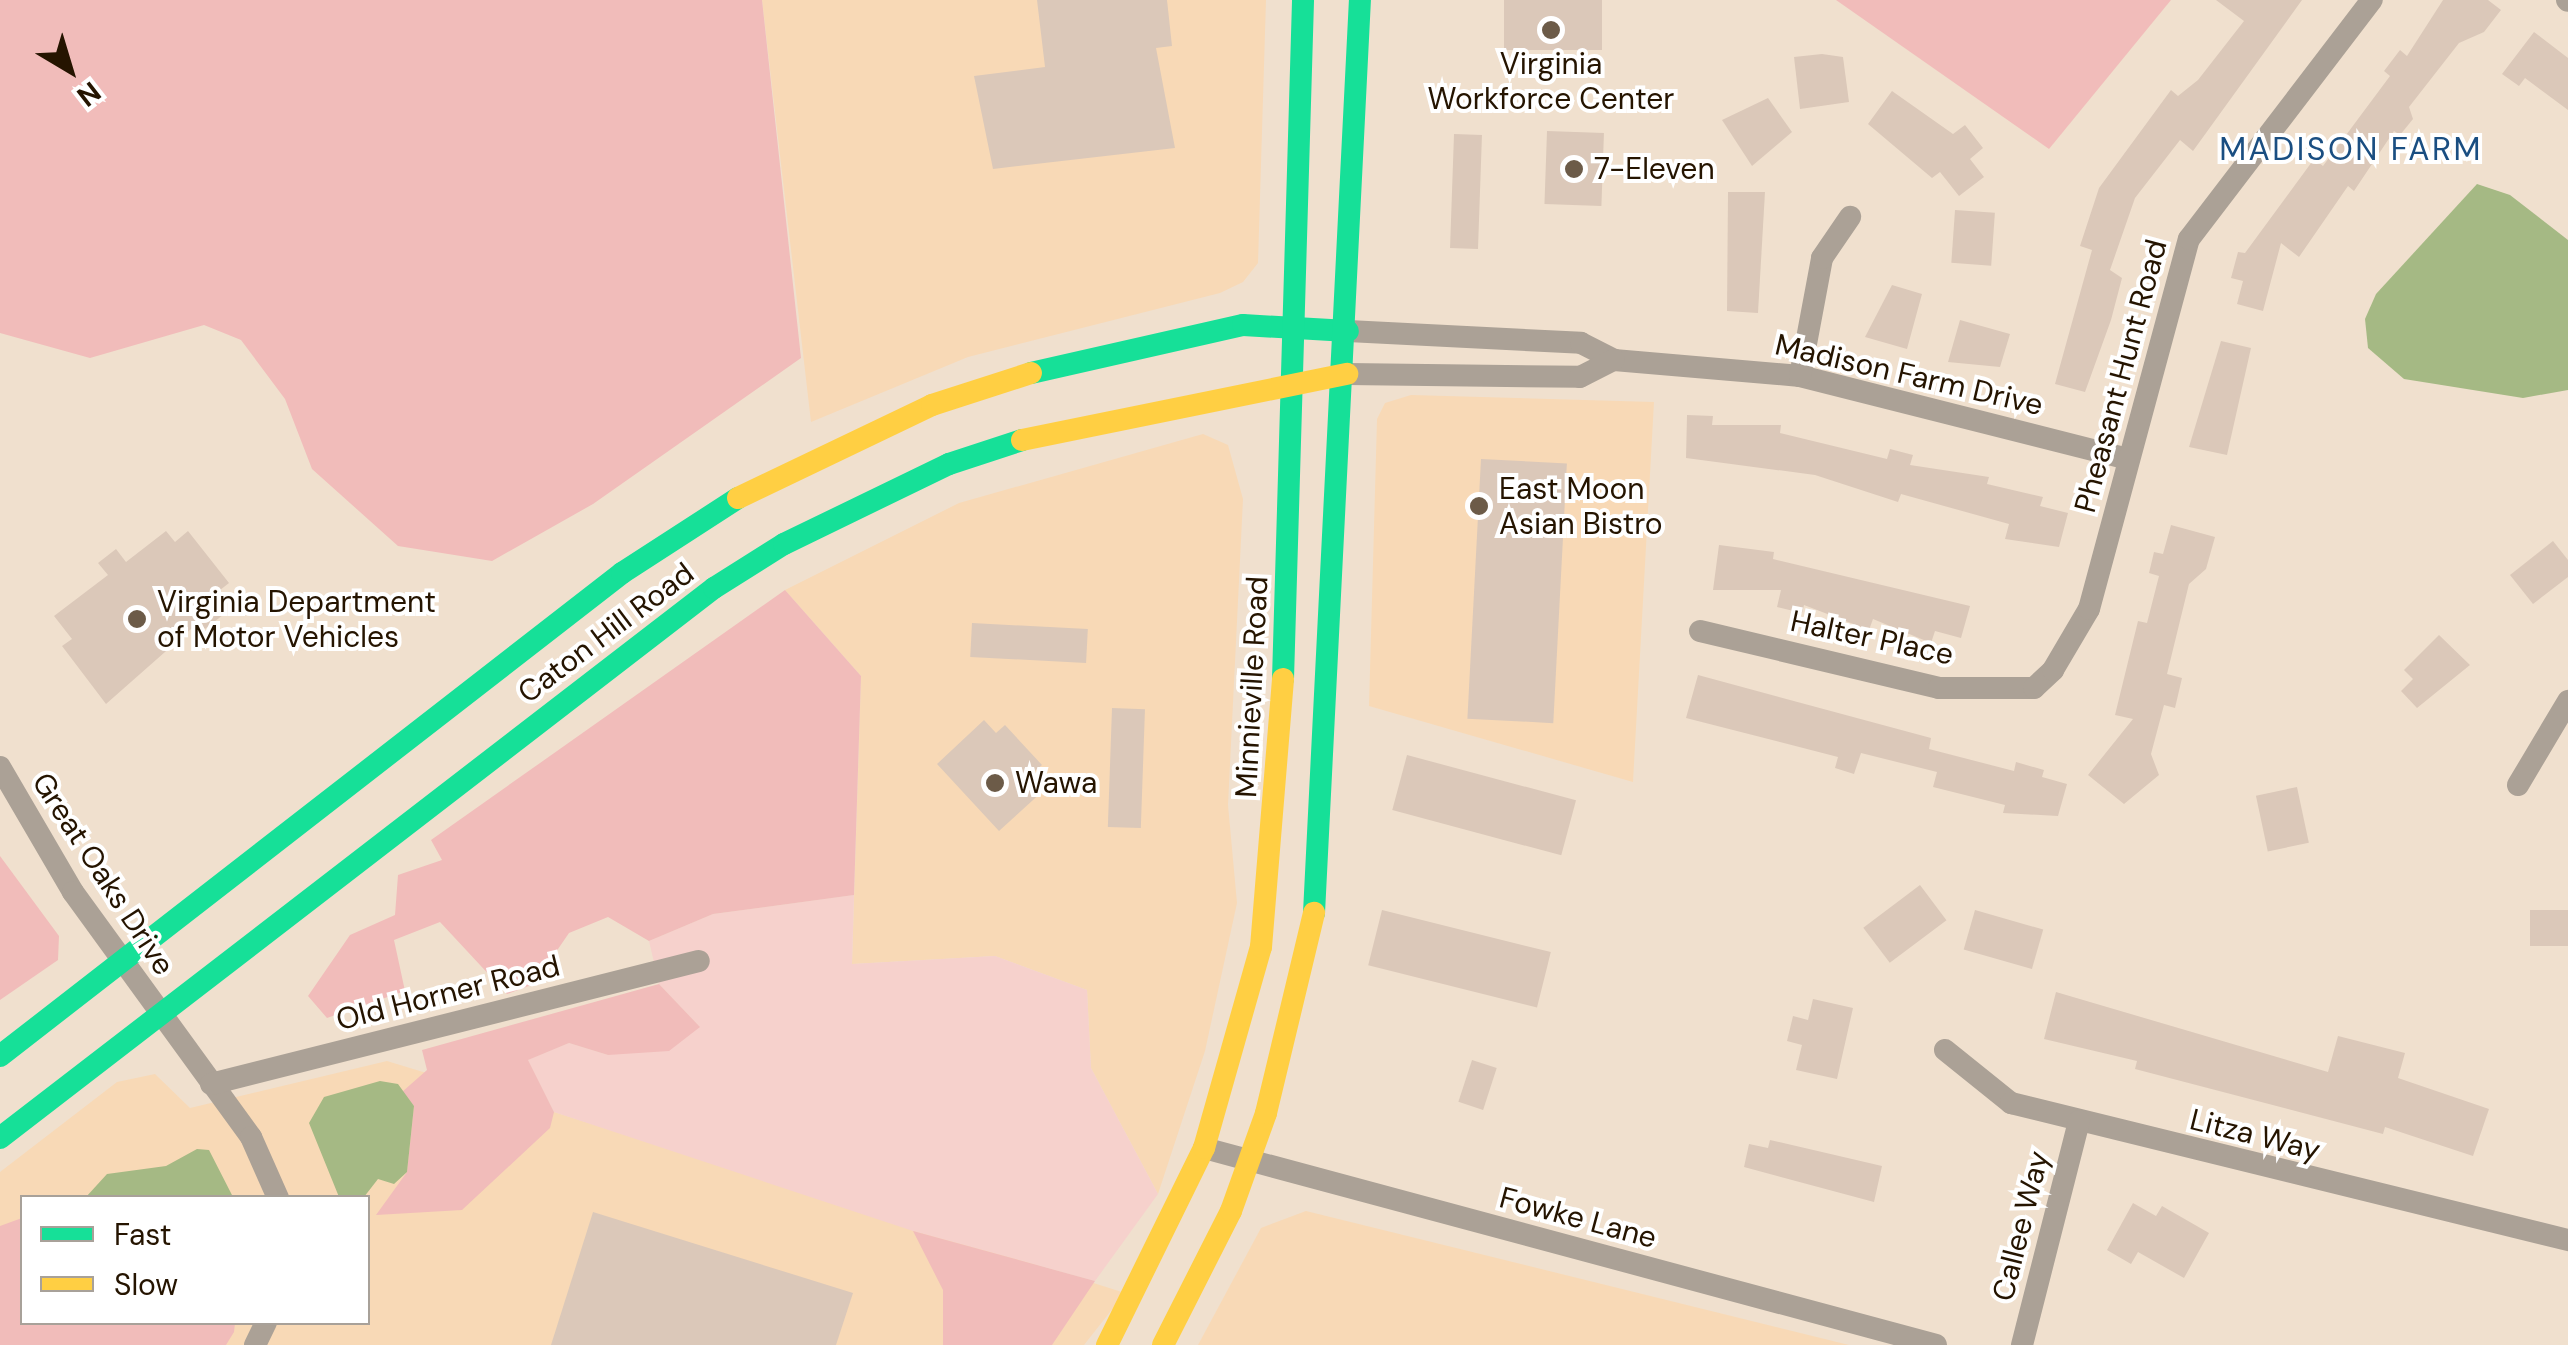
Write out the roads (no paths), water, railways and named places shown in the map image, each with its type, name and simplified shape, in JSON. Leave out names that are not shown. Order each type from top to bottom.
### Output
[{"type":"main road","name":"Minnieville Road","points":[[1107,1345],[1204,1148],[1249,1008],[1273,854],[1296,327],[1303,0]]},
{"type":"main road","points":[[1163,1345],[1250,1160],[1294,1021],[1313,926],[1347,374],[1360,0]]},
{"type":"main road","name":"Caton Hill Road","points":[[0,1056],[622,574],[763,482],[932,405],[1046,368],[1242,325],[1348,331]]},
{"type":"main road","name":"Caton Hill Road","points":[[0,1138],[156,1014],[714,588],[784,544],[992,448],[1154,405],[1347,374]]},
{"type":"street","name":"Pheasant Hunt Road","points":[[2034,688],[2074,641],[2088,609],[2188,238],[2372,0]]},
{"type":"street","points":[[1800,376],[1815,280],[1850,217]]},
{"type":"street","name":"Madison Farm Drive","points":[[1348,331],[1581,344],[1614,360],[1800,376],[2128,460]]},
{"type":"street","name":"Madison Farm Drive","points":[[1347,374],[1580,377],[1614,360]]},
{"type":"street","name":"Halter Place","points":[[1700,630],[1923,685],[2034,688]]},
{"type":"street","points":[[2518,785],[2568,700]]},
{"type":"street","name":"Great Oaks Drive","points":[[0,768],[73,892],[126,960],[156,1014],[251,1138],[277,1195]]},
{"type":"street","name":"Old Horner Road","points":[[211,1084],[699,961]]},
{"type":"street","name":"Litza Way","points":[[1945,1050],[2011,1103],[2568,1240]]},
{"type":"street","name":"Callee Way","points":[[2022,1345],[2079,1122]]},
{"type":"street","name":"Fowke Lane","points":[[1204,1148],[1936,1345]]},
{"type":"place","name":"Virginia Workforce Center","points":[[1551,30]]},
{"type":"place","name":"7-Eleven","points":[[1574,169]]},
{"type":"place","name":"East Moon Asian Bistro","points":[[1479,506]]},
{"type":"place","name":"Virginia Department of Motor Vehicles","points":[[137,619]]},
{"type":"place","name":"Wawa","points":[[995,783]]},
{"type":"district","name":"MADISON FARM","points":[[2351,149]]}]
